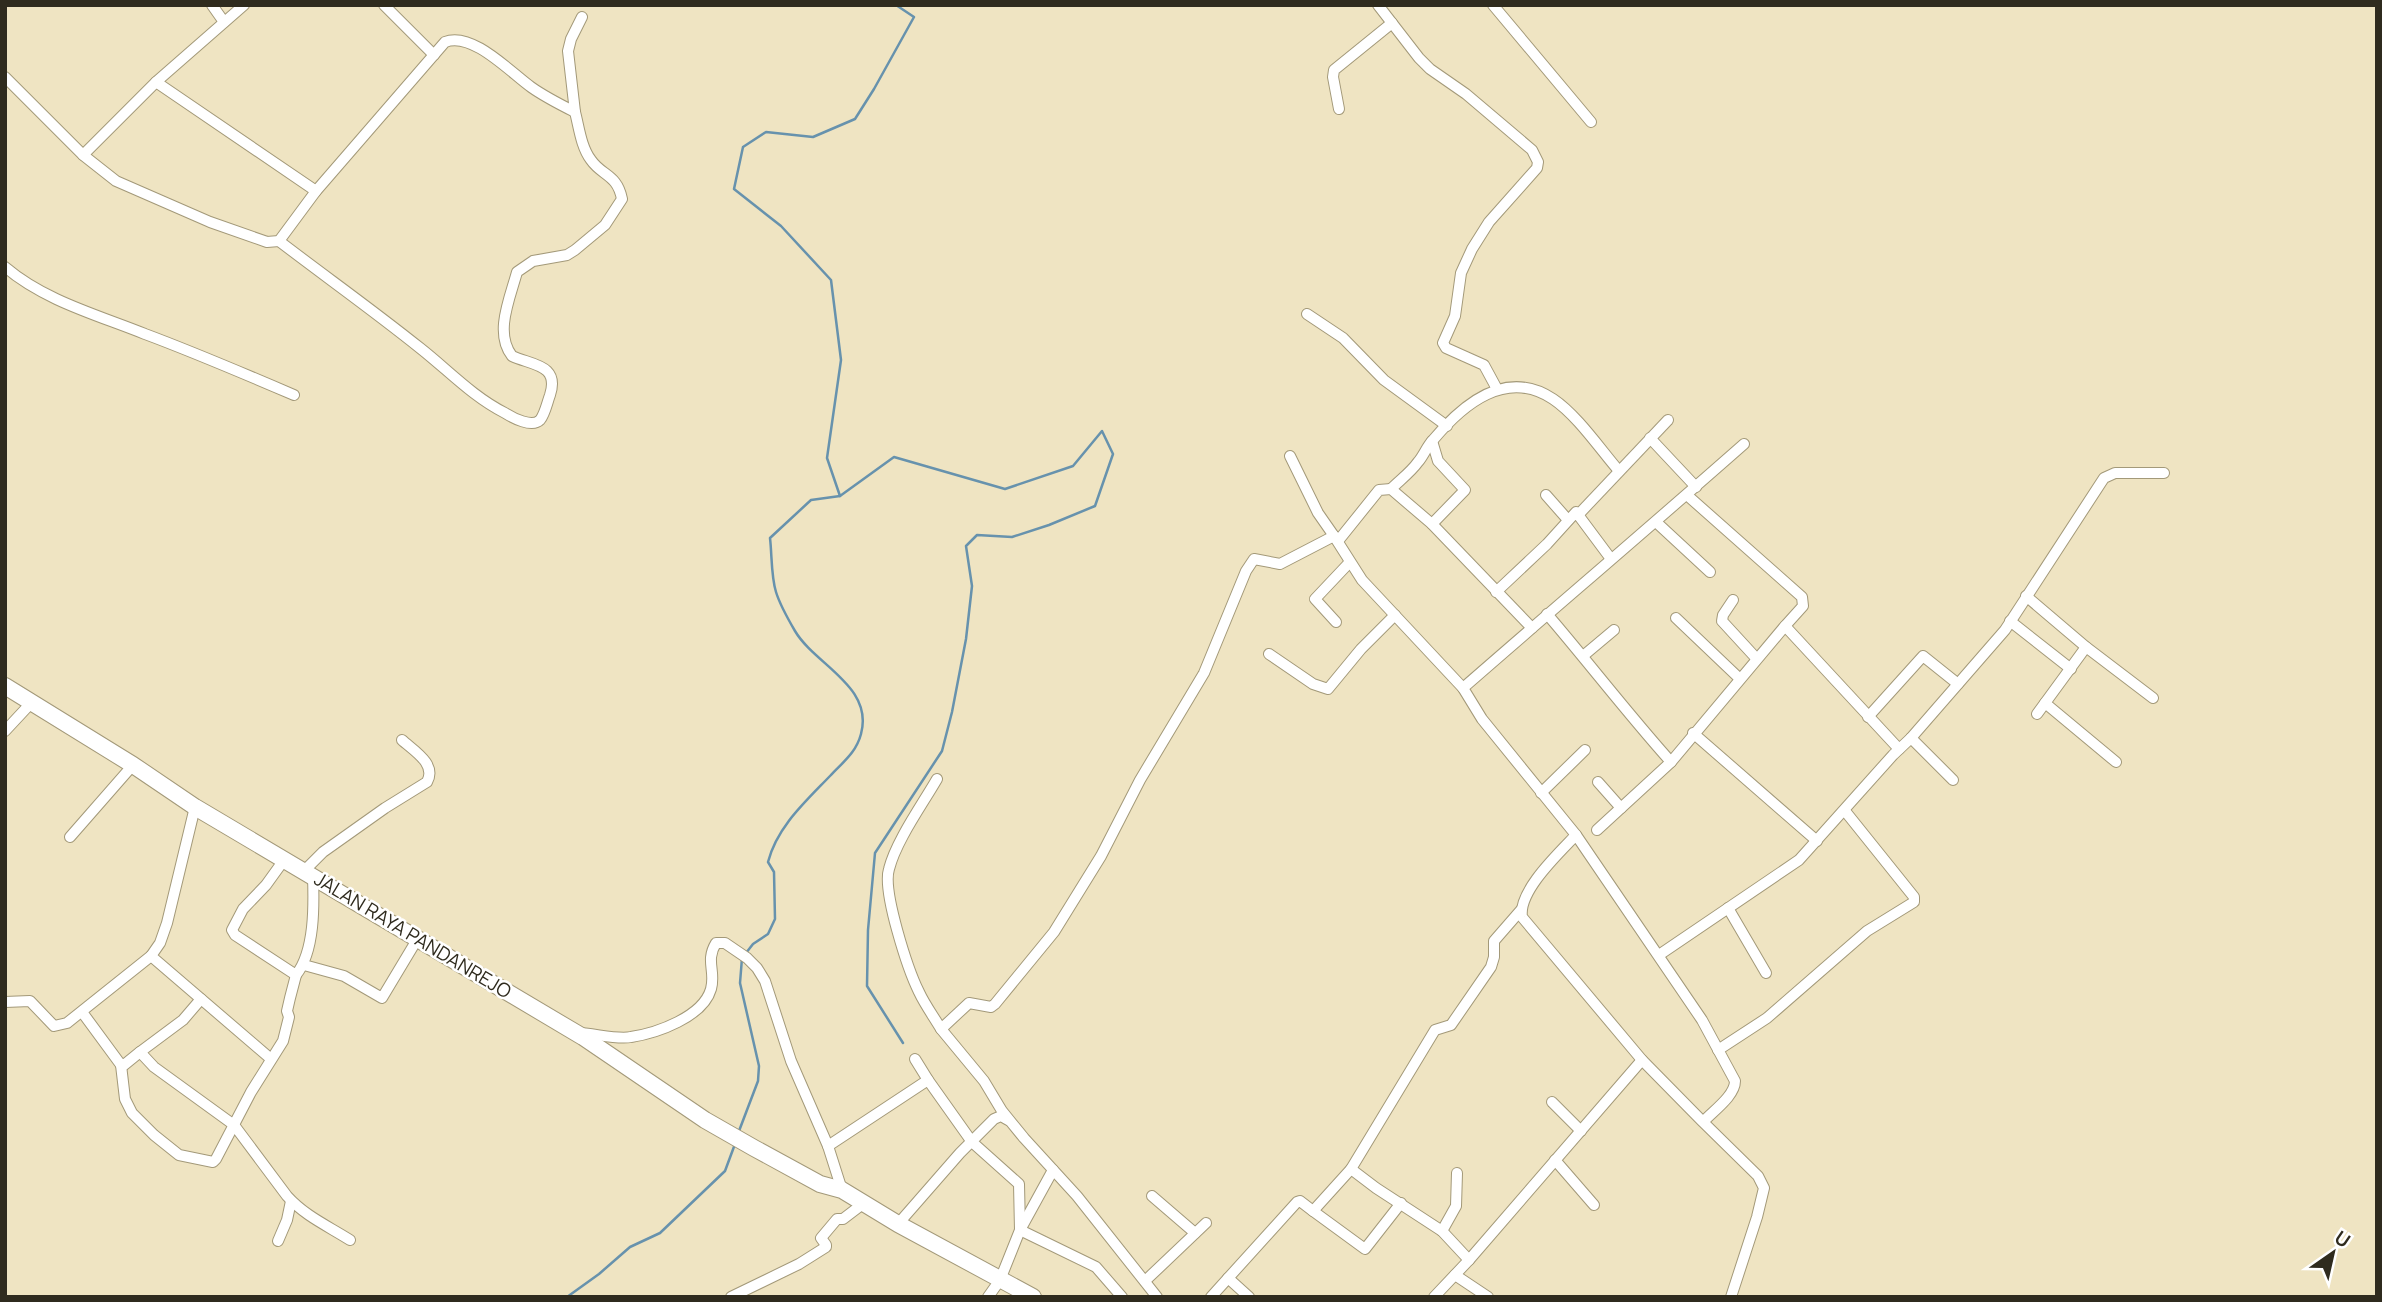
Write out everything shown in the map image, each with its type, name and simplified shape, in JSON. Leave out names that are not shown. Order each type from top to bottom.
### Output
[{"type":"main road","name":"JALAN RAYA PANDANREJO","points":[[5,686],[133,765],[195,807],[575,1033],[705,1120],[820,1184],[842,1189],[898,1224],[1033,1297]]},
{"type":"street","points":[[212,5],[224,22]]},
{"type":"street","points":[[83,155],[156,82],[244,5]]},
{"type":"street","points":[[384,5],[434,55]]},
{"type":"street","points":[[1378,5],[1430,69],[1496,119],[1532,150],[1538,162],[1537,168],[1489,222],[1472,249],[1461,273],[1455,316],[1443,343],[1446,348],[1485,365],[1497,388]]},
{"type":"street","points":[[1493,5],[1591,122]]},
{"type":"street","points":[[7,83],[83,155],[116,181],[164,203],[267,242],[279,241],[421,349],[475,394],[505,414],[534,423],[539,421],[545,411],[551,390],[551,377],[537,364],[512,356],[505,346],[503,330],[517,272],[533,261],[567,255],[575,250],[605,225],[622,198],[610,174],[589,158],[575,112],[568,51],[582,17]]},
{"type":"street","points":[[1339,109],[1334,70],[1392,23]]},
{"type":"street","points":[[279,241],[316,191],[445,42],[457,39],[473,46],[497,59],[548,99],[575,112]]},
{"type":"street","points":[[156,82],[316,191]]},
{"type":"street","points":[[5,267],[36,289],[67,303],[295,395]]},
{"type":"street","points":[[1307,314],[1343,338],[1384,380],[1447,426]]},
{"type":"street","points":[[941,1029],[969,1003],[991,1007],[995,1004],[1054,932],[1101,856],[1140,780],[1204,673],[1252,561],[1258,559],[1280,564],[1336,538],[1379,490],[1391,489],[1417,464],[1432,441],[1467,406],[1497,388],[1524,388],[1551,398],[1619,471]]},
{"type":"street","points":[[1496,592],[1668,421]]},
{"type":"street","points":[[1597,830],[1671,762],[1802,606],[1802,597],[1692,491],[1650,438]]},
{"type":"street","points":[[1432,441],[1437,461],[1464,487],[1465,492],[1432,524]]},
{"type":"street","points":[[1463,688],[1744,444]]},
{"type":"street","points":[[1290,456],[1318,513],[1336,538],[1349,563],[1463,688],[1482,719],[1576,835],[1702,1020],[1736,1084],[1731,1093],[1703,1122]]},
{"type":"street","points":[[1659,955],[1799,860],[1845,811],[1899,749],[1912,738],[2010,621],[2104,478],[2115,473],[2164,473]]},
{"type":"street","points":[[1391,489],[1432,524],[1532,628]]},
{"type":"street","points":[[1546,495],[1573,513],[1611,559]]},
{"type":"street","points":[[1656,522],[1710,572]]},
{"type":"street","points":[[1336,622],[1315,599],[1349,563]]},
{"type":"street","points":[[2026,596],[2086,647],[2153,698]]},
{"type":"street","points":[[1733,600],[1722,621],[1756,658]]},
{"type":"street","points":[[1547,614],[1671,762]]},
{"type":"street","points":[[1269,654],[1313,684],[1328,689],[1361,649],[1395,615]]},
{"type":"street","points":[[1676,618],[1739,678]]},
{"type":"street","points":[[2010,621],[2071,669]]},
{"type":"street","points":[[1785,626],[1899,749]]},
{"type":"street","points":[[1583,656],[1614,630]]},
{"type":"street","points":[[2037,714],[2086,647]]},
{"type":"street","points":[[1868,716],[1923,656],[1958,684]]},
{"type":"street","points":[[5,732],[32,702]]},
{"type":"street","points":[[2045,703],[2116,762]]},
{"type":"street","points":[[1693,733],[1817,841]]},
{"type":"street","points":[[1912,738],[1953,780]]},
{"type":"street","points":[[82,1013],[121,1065],[128,1106],[154,1135],[179,1156],[215,1161],[283,1041],[296,975],[304,965],[314,905],[309,873],[323,852],[427,782],[430,775],[429,766],[402,740]]},
{"type":"street","points":[[1541,793],[1585,750]]},
{"type":"street","points":[[70,838],[133,765]]},
{"type":"street","points":[[937,779],[900,845],[887,876],[894,918],[918,991],[941,1029],[984,1081],[1002,1111],[1157,1297]]},
{"type":"street","points":[[1598,782],[1621,808]]},
{"type":"street","points":[[5,1002],[30,1001],[54,1026],[67,1023],[151,956],[160,943],[167,923],[195,807]]},
{"type":"street","points":[[1718,1050],[1783,1005],[1857,939],[1914,902],[1914,897],[1845,811]]},
{"type":"street","points":[[1313,1211],[1351,1168],[1434,1032],[1451,1025],[1492,967],[1494,941],[1521,910],[1538,874],[1576,835]]},
{"type":"street","points":[[284,860],[266,885],[243,909],[232,929],[234,934],[296,975]]},
{"type":"street","points":[[1728,908],[1766,973]]},
{"type":"street","points":[[1521,910],[1522,917],[1642,1060],[1758,1176],[1764,1188],[1758,1217],[1731,1297]]},
{"type":"street","points":[[304,965],[345,976],[382,998],[418,938]]},
{"type":"street","points":[[575,1033],[629,1038],[682,1020],[696,1010],[711,990],[709,954],[716,943],[731,947],[747,958],[765,981],[791,1061],[828,1146],[842,1189]]},
{"type":"street","points":[[151,956],[271,1059]]},
{"type":"street","points":[[121,1065],[183,1020],[201,999]]},
{"type":"street","points":[[140,1052],[163,1075],[234,1125],[291,1201],[318,1222],[350,1240]]},
{"type":"street","points":[[915,1059],[928,1080],[975,1139],[1019,1184],[1022,1227]]},
{"type":"street","points":[[1434,1297],[1642,1060]]},
{"type":"street","points":[[828,1146],[928,1080]]},
{"type":"street","points":[[1552,1102],[1581,1132]]},
{"type":"street","points":[[898,1224],[995,1119],[1002,1116],[1015,1127]]},
{"type":"street","points":[[1555,1160],[1594,1205]]},
{"type":"street","points":[[1351,1168],[1376,1188],[1442,1231],[1469,1260]]},
{"type":"street","points":[[988,1297],[1000,1280],[1022,1227],[1053,1170]]},
{"type":"street","points":[[1442,1231],[1456,1206],[1457,1173]]},
{"type":"street","points":[[1152,1196],[1195,1233]]},
{"type":"street","points":[[278,1241],[291,1201]]},
{"type":"street","points":[[1212,1297],[1297,1202],[1300,1201],[1365,1250],[1401,1203]]},
{"type":"street","points":[[731,1297],[799,1264],[825,1247],[821,1238],[837,1219],[843,1219],[864,1203]]},
{"type":"street","points":[[1145,1281],[1206,1223]]},
{"type":"street","points":[[1022,1227],[1096,1267],[1122,1297]]},
{"type":"street","points":[[1455,1275],[1488,1297]]},
{"type":"street","points":[[1228,1278],[1249,1297]]},
{"type":"waterway","points":[[896,5],[914,17],[855,119],[813,137],[766,132],[743,147],[734,189],[781,226],[831,280],[841,360],[827,458],[840,496],[894,457],[1005,489],[1073,466],[1102,431],[1113,454],[1095,506],[1012,537],[977,535],[966,546],[972,586],[966,639],[942,751],[875,853],[868,930],[867,986],[903,1043]]},
{"type":"waterway","points":[[746,953],[753,944],[768,934],[775,919],[774,872],[768,862],[778,837],[802,805],[848,757],[861,734],[863,717],[859,702],[851,689],[795,631],[778,597],[772,572],[770,538],[811,500],[840,496]]},
{"type":"waterway","points":[[739,1131],[758,1081],[759,1066],[740,983],[742,958]]},
{"type":"waterway","points":[[567,1297],[630,1247],[660,1233],[725,1171],[735,1144]]}]
